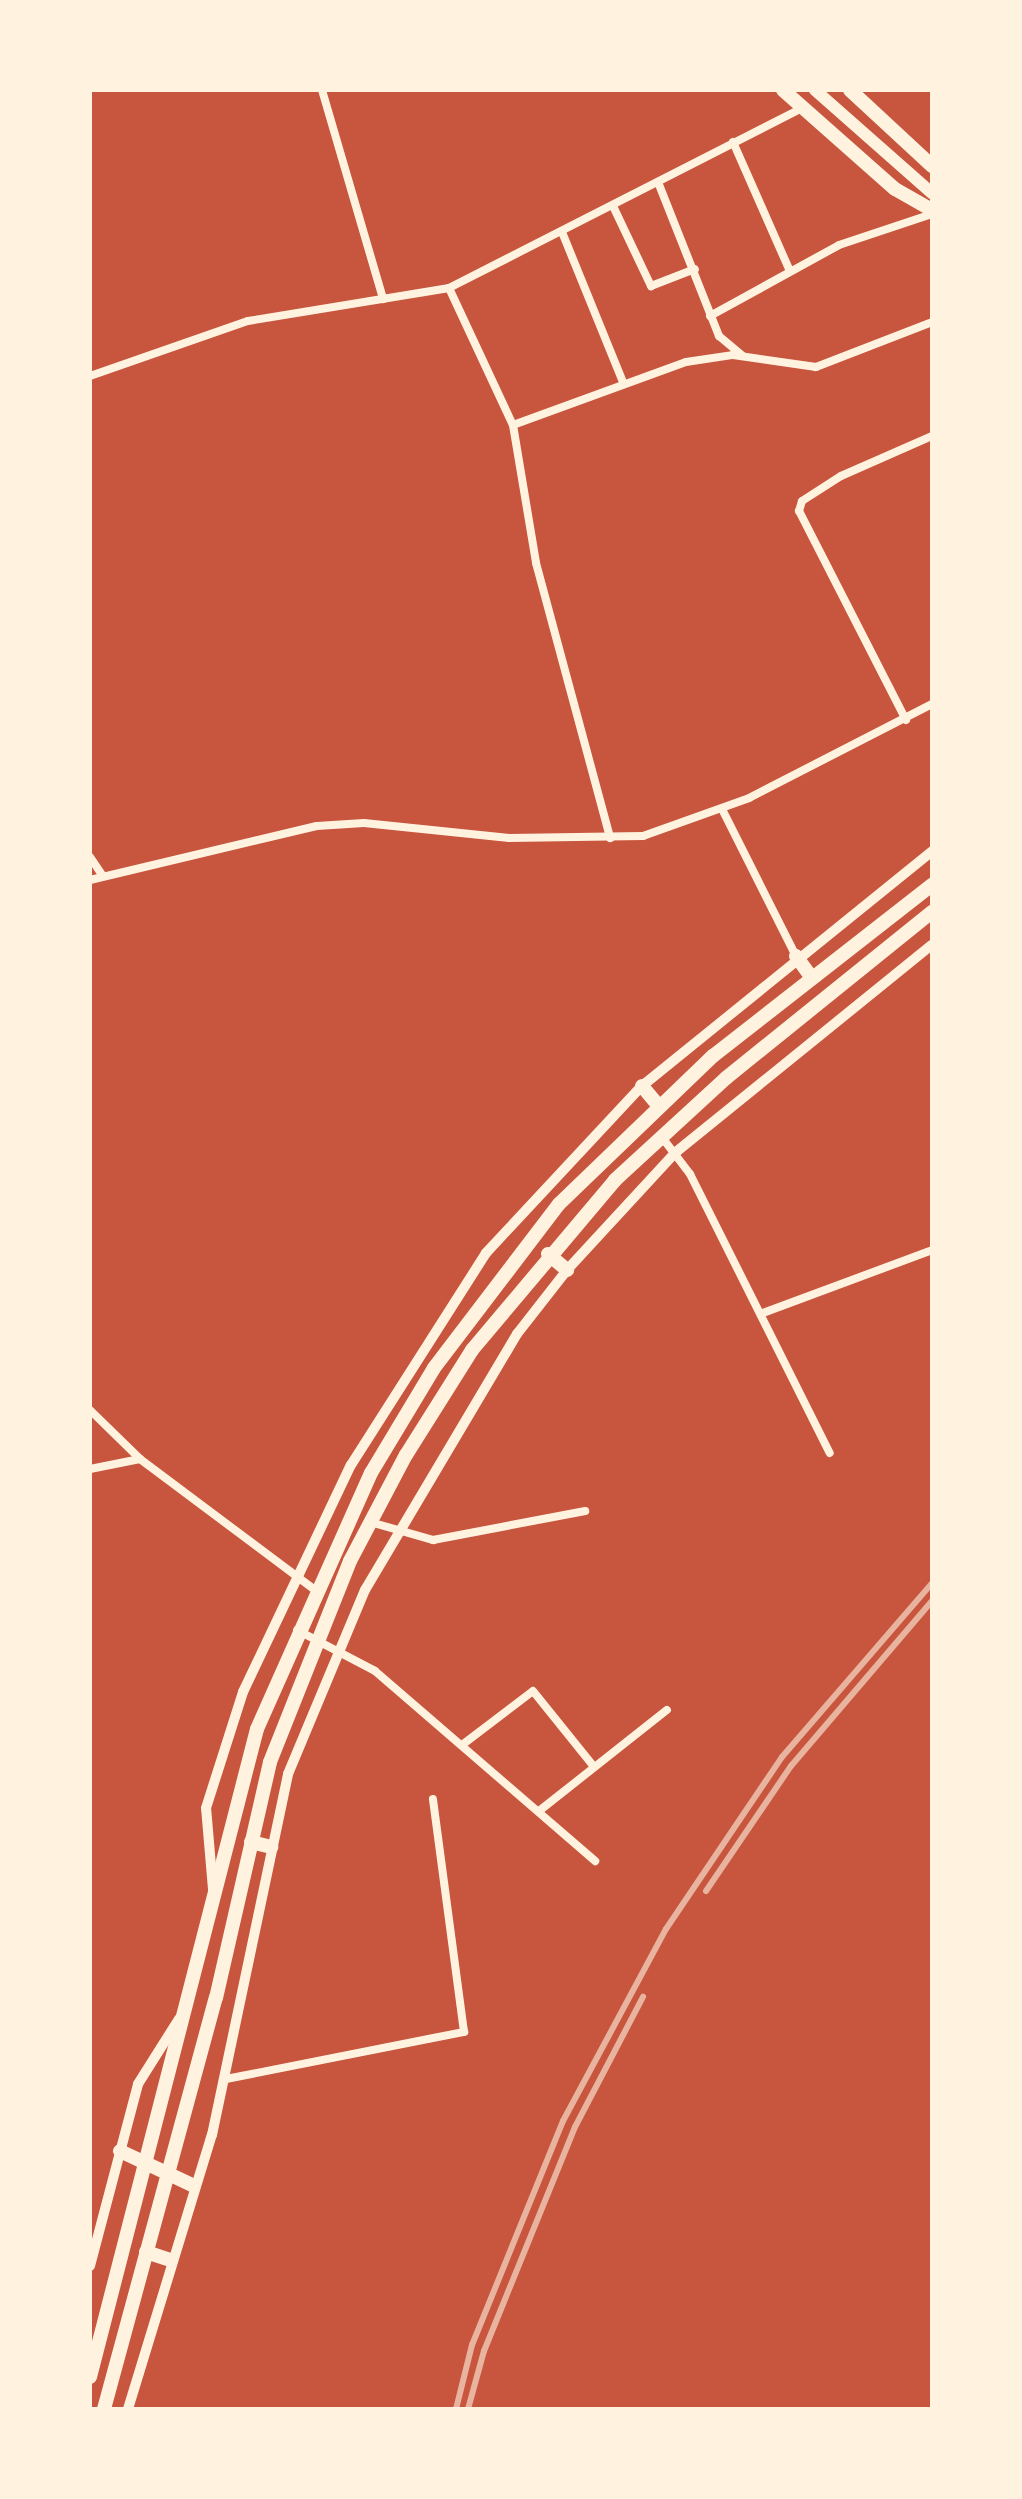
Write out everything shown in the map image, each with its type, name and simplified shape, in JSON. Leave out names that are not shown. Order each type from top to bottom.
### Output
[{"type":"highway","points":[[783,90],[895,189],[932,212]]},
{"type":"highway","points":[[850,90],[932,166]]},
{"type":"highway","points":[[90,2377],[181,2035],[257,1729],[297,1630],[371,1473],[434,1368],[559,1204],[659,1106],[812,978],[932,885]]},
{"type":"highway","points":[[104,2409],[205,2042],[270,1762],[317,1638],[370,1522],[472,1350],[548,1254],[661,1136],[932,912]]},
{"type":"highway","points":[[796,956],[812,978]]},
{"type":"highway","points":[[642,1086],[659,1106]]},
{"type":"highway","points":[[548,1254],[567,1270]]},
{"type":"highway","points":[[251,1842],[271,1847]]},
{"type":"highway","points":[[181,2035],[205,2042]]},
{"type":"highway","points":[[120,2151],[192,2185]]},
{"type":"highway","points":[[146,2252],[171,2260]]},
{"type":"main road","points":[[815,90],[932,193]]},
{"type":"street","points":[[322,90],[383,299]]},
{"type":"street","points":[[90,376],[248,321],[449,288],[803,108]]},
{"type":"street","points":[[733,142],[789,269]]},
{"type":"street","points":[[658,182],[695,269],[710,316],[743,356]]},
{"type":"street","points":[[613,206],[651,286],[695,269]]},
{"type":"street","points":[[710,316],[789,269],[932,212]]},
{"type":"street","points":[[562,232],[623,382]]},
{"type":"street","points":[[449,288],[513,425],[536,563],[610,838]]},
{"type":"street","points":[[513,425],[623,382],[686,362],[743,356],[816,367],[932,322]]},
{"type":"street","points":[[906,720],[799,511],[802,501],[841,476],[932,436]]},
{"type":"street","points":[[90,880],[333,825],[610,838],[643,836],[722,809],[906,720],[932,704]]},
{"type":"street","points":[[722,809],[796,956]]},
{"type":"street","points":[[214,1898],[206,1808],[243,1692],[351,1465],[486,1253],[642,1086],[796,956],[932,851]]},
{"type":"street","points":[[90,857],[103,876]]},
{"type":"street","points":[[128,2409],[192,2185],[226,2079],[288,1774],[343,1651],[365,1590],[517,1334],[567,1270],[676,1152],[932,945]]},
{"type":"street","points":[[661,1136],[676,1152],[763,1313],[830,1453]]},
{"type":"street","points":[[763,1313],[932,1250]]},
{"type":"street","points":[[90,1410],[140,1459],[315,1590]]},
{"type":"street","points":[[90,1469],[140,1459]]},
{"type":"street","points":[[370,1522],[398,1535],[433,1540],[493,1533],[585,1511]]},
{"type":"street","points":[[297,1630],[343,1651],[462,1745],[595,1861]]},
{"type":"street","points":[[462,1745],[533,1691],[594,1767]]},
{"type":"street","points":[[539,1811],[667,1710]]},
{"type":"street","points":[[226,2079],[464,2032],[433,1799]]},
{"type":"street","points":[[90,2266],[138,2084],[188,2005]]},
{"type":"railway","points":[[456,2409],[472,2345],[563,2121],[666,1929],[782,1757],[932,1583]]},
{"type":"railway","points":[[706,1891],[791,1766],[932,1601]]},
{"type":"railway","points":[[468,2409],[484,2351],[575,2127],[643,1997]]}]
